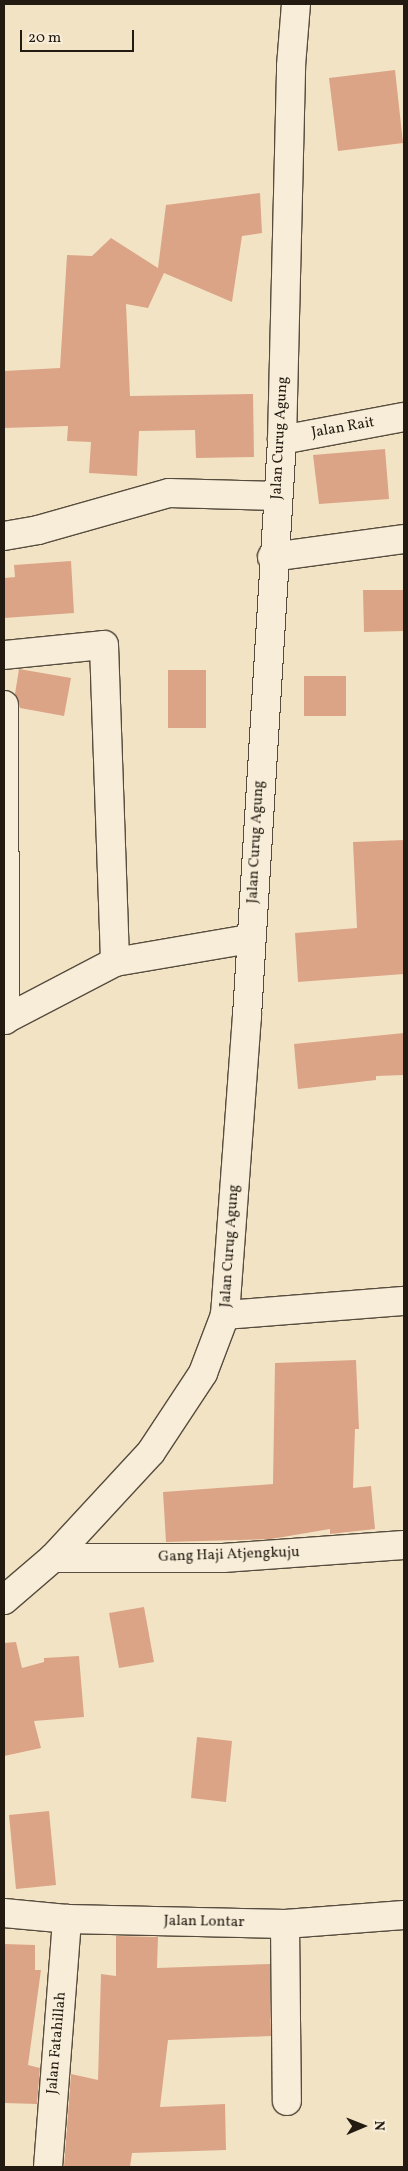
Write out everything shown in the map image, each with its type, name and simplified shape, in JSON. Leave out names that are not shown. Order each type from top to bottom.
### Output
[{"type":"street","name":"Jalan Curug Agung","points":[[4,1600],[52,1558],[151,1452],[202,1373],[225,1315],[250,939],[272,557],[282,440],[291,66],[296,4]]},
{"type":"street","name":"Jalan Rait","points":[[282,440],[404,417]]},
{"type":"street","points":[[4,536],[38,530],[169,493],[277,496]]},
{"type":"street","points":[[272,557],[404,539]]},
{"type":"street","points":[[4,655],[104,645],[115,962]]},
{"type":"street","points":[[4,705],[5,1020],[115,962],[250,939]]},
{"type":"street","points":[[225,1315],[404,1301]]},
{"type":"street","name":"Gang Haji Atjengkuju","points":[[52,1558],[223,1558],[404,1545]]},
{"type":"street","name":"Jalan Lontar","points":[[4,1913],[67,1919],[285,1924],[404,1915]]},
{"type":"street","name":"Jalan Fatahillah","points":[[48,2167],[67,1919]]},
{"type":"street","points":[[285,1924],[287,2101]]},
{"type":"building","points":[[395,70],[403,143],[338,151],[329,78]]},
{"type":"building","points":[[260,193],[262,233],[242,236],[232,302],[164,273],[148,308],[126,304],[130,396],[253,394],[254,457],[196,458],[195,430],[139,431],[137,476],[89,473],[91,442],[67,441],[68,426],[4,428],[4,371],[60,368],[67,255],[92,256],[111,238],[158,268],[166,205]]},
{"type":"building","points":[[385,449],[389,499],[319,504],[313,455]]},
{"type":"building","points":[[71,561],[74,613],[4,618],[4,578],[15,577],[14,565]]},
{"type":"building","points":[[363,590],[404,590],[404,631],[364,632]]},
{"type":"building","points":[[19,669],[71,678],[64,716],[20,708],[15,694]]},
{"type":"building","points":[[168,670],[206,670],[206,728],[168,728]]},
{"type":"building","points":[[304,676],[346,676],[346,716],[304,716]]},
{"type":"building","points":[[404,840],[404,974],[298,982],[295,933],[357,928],[353,842]]},
{"type":"building","points":[[404,1033],[404,1075],[376,1076],[376,1080],[298,1089],[294,1044]]},
{"type":"building","points":[[356,1360],[359,1429],[355,1429],[353,1488],[371,1486],[375,1529],[330,1534],[330,1529],[271,1539],[166,1542],[163,1492],[273,1484],[275,1363]]},
{"type":"building","points":[[144,1607],[154,1662],[119,1668],[109,1613]]},
{"type":"building","points":[[16,1642],[22,1668],[44,1662],[44,1658],[79,1656],[84,1717],[34,1721],[41,1748],[4,1756],[4,1643]]},
{"type":"building","points":[[197,1737],[232,1741],[226,1802],[191,1798]]},
{"type":"building","points":[[49,1811],[56,1885],[16,1889],[9,1815]]},
{"type":"building","points":[[116,1936],[158,1937],[157,1968],[270,1964],[271,2036],[168,2040],[160,2107],[225,2104],[226,2150],[132,2153],[130,2167],[64,2167],[71,2074],[98,2080],[101,1974],[116,1976]]},
{"type":"building","points":[[4,1944],[35,1945],[35,1970],[41,1970],[28,2065],[40,2068],[37,2104],[4,2103]]}]
